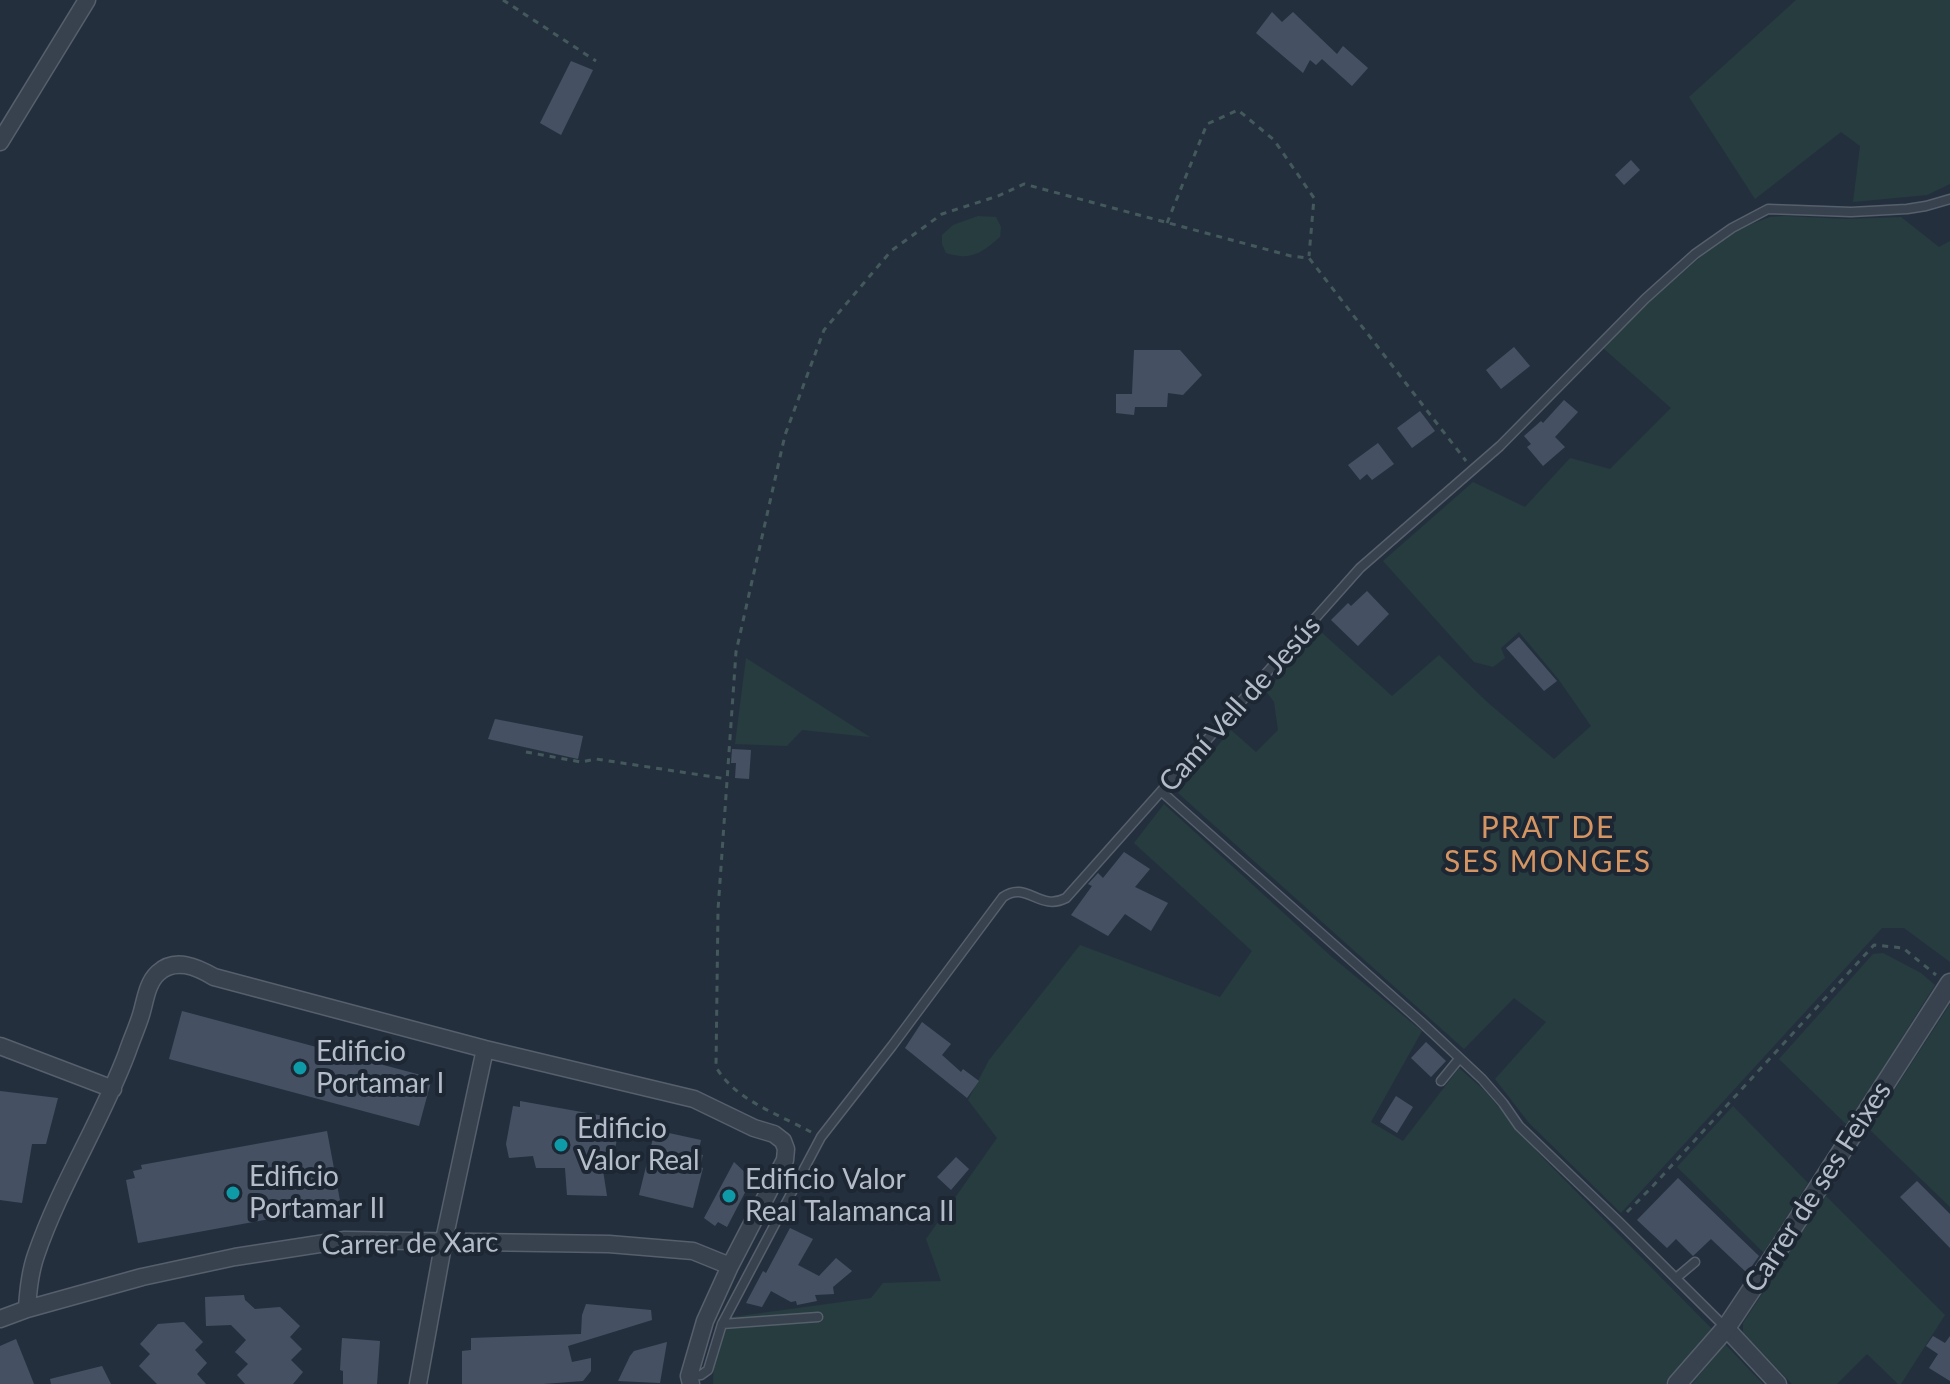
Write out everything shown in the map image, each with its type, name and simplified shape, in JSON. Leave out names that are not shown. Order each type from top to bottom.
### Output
[{"type":"street","points":[[0,142],[87,0]]},
{"type":"street","points":[[27,1309],[35,1256],[113,1089],[149,986],[157,974],[168,967],[179,964],[197,967],[214,977],[485,1049],[444,1240],[418,1384]]},
{"type":"street","name":"Carrer de ses Feixes","points":[[1677,1384],[1726,1328],[1949,984]]},
{"type":"street","points":[[0,1046],[113,1089]]},
{"type":"street","name":"Camí Vell de Jesús","points":[[485,1049],[694,1099],[754,1128],[774,1134],[783,1141],[785,1160],[705,1321],[690,1380]]},
{"type":"street","name":"Carrer de Xarc","points":[[0,1319],[142,1277],[235,1257],[345,1240],[609,1244],[693,1251],[730,1266]]},
{"type":"street","points":[[1726,1328],[1778,1384]]},
{"type":"lane","name":"Camí Vell de Jesús","points":[[690,1380],[708,1370],[722,1324],[821,1137],[1003,897],[1017,891],[1050,903],[1066,898],[1360,568],[1473,471],[1645,299],[1695,254],[1732,228],[1768,209],[1851,212],[1907,209],[1950,199]]},
{"type":"lane","points":[[1162,792],[1482,1079],[1519,1126],[1726,1328]]},
{"type":"lane","points":[[1441,1081],[1459,1059]]},
{"type":"lane","points":[[1676,1278],[1695,1262]]},
{"type":"lane","points":[[722,1324],[818,1317]]},
{"type":"path","points":[[503,0],[596,61]]},
{"type":"path","points":[[1167,223],[1207,124],[1238,110],[1274,140],[1314,198],[1309,258],[1473,471]]},
{"type":"path","points":[[821,1137],[740,1094],[722,1078],[716,1067],[718,910],[736,652],[785,435],[824,330],[891,251],[942,214],[1024,184],[1291,256],[1309,258]]},
{"type":"path","points":[[526,752],[581,762],[596,759],[727,779]]},
{"type":"path","points":[[1618,1221],[1874,945],[1903,948],[1949,984]]},
{"type":"green space","points":[[1796,0],[1950,0],[1950,184],[1927,195],[1853,202],[1860,146],[1841,132],[1755,199],[1689,97]]},
{"type":"green space","points":[[978,216],[996,217],[1001,227],[1000,237],[970,256],[946,253],[942,235],[953,225]]},
{"type":"green space","points":[[1770,217],[1846,219],[1901,217],[1939,247],[1950,241],[1950,962],[1904,928],[1882,928],[1621,1213],[1529,1123],[1495,1079],[1546,1022],[1514,998],[1464,1049],[1178,793],[1231,730],[1256,752],[1278,730],[1274,702],[1266,691],[1320,631],[1392,696],[1439,655],[1486,701],[1554,759],[1591,726],[1559,680],[1519,632],[1501,648],[1505,658],[1493,667],[1474,662],[1383,561],[1473,482],[1525,507],[1570,458],[1610,469],[1671,408],[1603,348],[1640,310],[1705,253],[1743,227]]},
{"type":"green space","points":[[746,658],[870,737],[802,730],[787,746],[735,744]]},
{"type":"green space","points":[[1164,804],[1333,958],[1422,1031],[1371,1122],[1403,1141],[1459,1068],[1484,1090],[1540,1155],[1712,1329],[1666,1384],[713,1384],[714,1352],[732,1317],[871,1298],[883,1283],[941,1281],[926,1239],[997,1138],[968,1100],[989,1060],[1080,945],[1220,997],[1252,951],[1134,843]]},
{"type":"green space","points":[[1883,953],[1921,973],[1935,985],[1847,1125],[1779,1059],[1873,954]]},
{"type":"green space","points":[[1950,1004],[1950,1207],[1869,1129]]},
{"type":"green space","points":[[1733,1106],[1808,1183],[1764,1253],[1677,1167]]},
{"type":"green space","points":[[1826,1196],[1945,1315],[1901,1384],[1867,1354],[1837,1384],[1792,1384],[1743,1333],[1743,1323]]},
{"type":"green space","points":[[1725,1344],[1763,1384],[1692,1384]]},
{"type":"building","points":[[1272,12],[1282,22],[1293,12],[1337,54],[1343,46],[1368,68],[1352,86],[1322,59],[1316,65],[1310,60],[1303,73],[1256,33]]},
{"type":"building","points":[[571,61],[593,70],[561,135],[540,123]]},
{"type":"building","points":[[1631,160],[1640,170],[1624,185],[1615,175]]},
{"type":"building","points":[[1514,347],[1530,366],[1501,389],[1486,370]]},
{"type":"building","points":[[1134,350],[1180,350],[1202,375],[1183,395],[1168,393],[1167,407],[1135,407],[1134,415],[1116,413],[1116,394],[1132,394]]},
{"type":"building","points":[[1564,400],[1578,412],[1555,437],[1565,447],[1543,466],[1527,447],[1531,444],[1524,436],[1541,421],[1543,423]]},
{"type":"building","points":[[1420,411],[1435,431],[1412,448],[1397,428]]},
{"type":"building","points":[[1378,443],[1394,464],[1372,480],[1367,474],[1360,480],[1348,465]]},
{"type":"building","points":[[1367,591],[1389,614],[1358,646],[1331,620],[1348,603],[1351,606]]},
{"type":"building","points":[[1519,637],[1557,681],[1544,691],[1506,648]]},
{"type":"building","points":[[495,719],[583,736],[578,759],[488,739]]},
{"type":"building","points":[[732,749],[751,750],[749,779],[735,778],[736,763],[731,763]]},
{"type":"building","points":[[1124,852],[1150,869],[1135,887],[1168,903],[1151,931],[1125,914],[1108,936],[1071,915],[1092,886],[1088,884],[1098,873],[1103,878]]},
{"type":"building","name":"Edificio Portamar I","points":[[182,1011],[432,1078],[419,1126],[169,1059]]},
{"type":"building","points":[[922,1022],[951,1044],[942,1055],[961,1072],[963,1069],[979,1081],[967,1098],[905,1048]]},
{"type":"building","points":[[1426,1042],[1446,1061],[1431,1077],[1411,1058]]},
{"type":"building","points":[[0,1091],[58,1098],[46,1144],[32,1144],[22,1203],[0,1200]]},
{"type":"building","points":[[1396,1096],[1413,1107],[1397,1133],[1380,1122]]},
{"type":"building","name":"Edificio Valor Real","points":[[520,1101],[621,1119],[615,1149],[602,1164],[607,1196],[567,1195],[565,1168],[536,1168],[533,1156],[509,1158],[506,1144],[513,1106],[520,1107]]},
{"type":"building","points":[[655,1130],[701,1140],[698,1154],[703,1155],[700,1167],[703,1168],[693,1208],[639,1195]]},
{"type":"building","name":"Edificio Portamar II","points":[[327,1131],[341,1206],[138,1243],[126,1180],[135,1178],[133,1171],[142,1169],[141,1165]]},
{"type":"building","points":[[956,1157],[969,1169],[951,1190],[937,1177]]},
{"type":"building","name":"Edificio Valor Real Talamanca II","points":[[734,1162],[752,1179],[727,1227],[718,1222],[715,1226],[704,1218]]},
{"type":"building","points":[[1678,1178],[1759,1256],[1747,1273],[1711,1239],[1693,1256],[1676,1239],[1667,1248],[1637,1220]]},
{"type":"building","points":[[1917,1181],[1950,1214],[1950,1248],[1900,1197]]},
{"type":"building","points":[[790,1228],[813,1239],[798,1265],[819,1276],[836,1258],[852,1271],[833,1287],[834,1294],[815,1295],[817,1301],[797,1305],[796,1301],[791,1302],[771,1291],[762,1307],[746,1303],[763,1271],[766,1273]]},
{"type":"building","points":[[244,1295],[255,1309],[280,1307],[300,1326],[290,1337],[302,1349],[291,1360],[303,1372],[293,1384],[245,1384],[237,1375],[248,1364],[235,1352],[246,1340],[231,1325],[206,1326],[205,1297]]},
{"type":"building","points":[[586,1304],[651,1310],[652,1320],[568,1346],[572,1362],[591,1358],[591,1371],[583,1381],[462,1384],[462,1351],[471,1350],[471,1338],[581,1334]]},
{"type":"building","points":[[184,1322],[203,1342],[195,1350],[207,1363],[197,1374],[206,1384],[157,1384],[139,1366],[150,1354],[140,1344],[158,1324]]},
{"type":"building","points":[[1933,1336],[1945,1343],[1950,1336],[1950,1381],[1929,1368],[1938,1354],[1926,1346]]},
{"type":"building","points":[[342,1338],[380,1341],[377,1384],[343,1384],[343,1371],[340,1370]]},
{"type":"building","points":[[16,1339],[34,1384],[0,1384],[0,1346]]},
{"type":"building","points":[[667,1342],[660,1383],[618,1381],[634,1351]]},
{"type":"building","points":[[102,1366],[111,1384],[51,1384],[50,1379]]},
{"type":"place","name":"Edificio Portamar I","points":[[300,1068]]},
{"type":"place","name":"Edificio Valor Real","points":[[561,1145]]},
{"type":"place","name":"Edificio Portamar II","points":[[233,1193]]},
{"type":"place","name":"Edificio Valor Real Talamanca II","points":[[729,1196]]},
{"type":"district","name":"PRAT DE SES MONGES","points":[[1548,845]]}]
